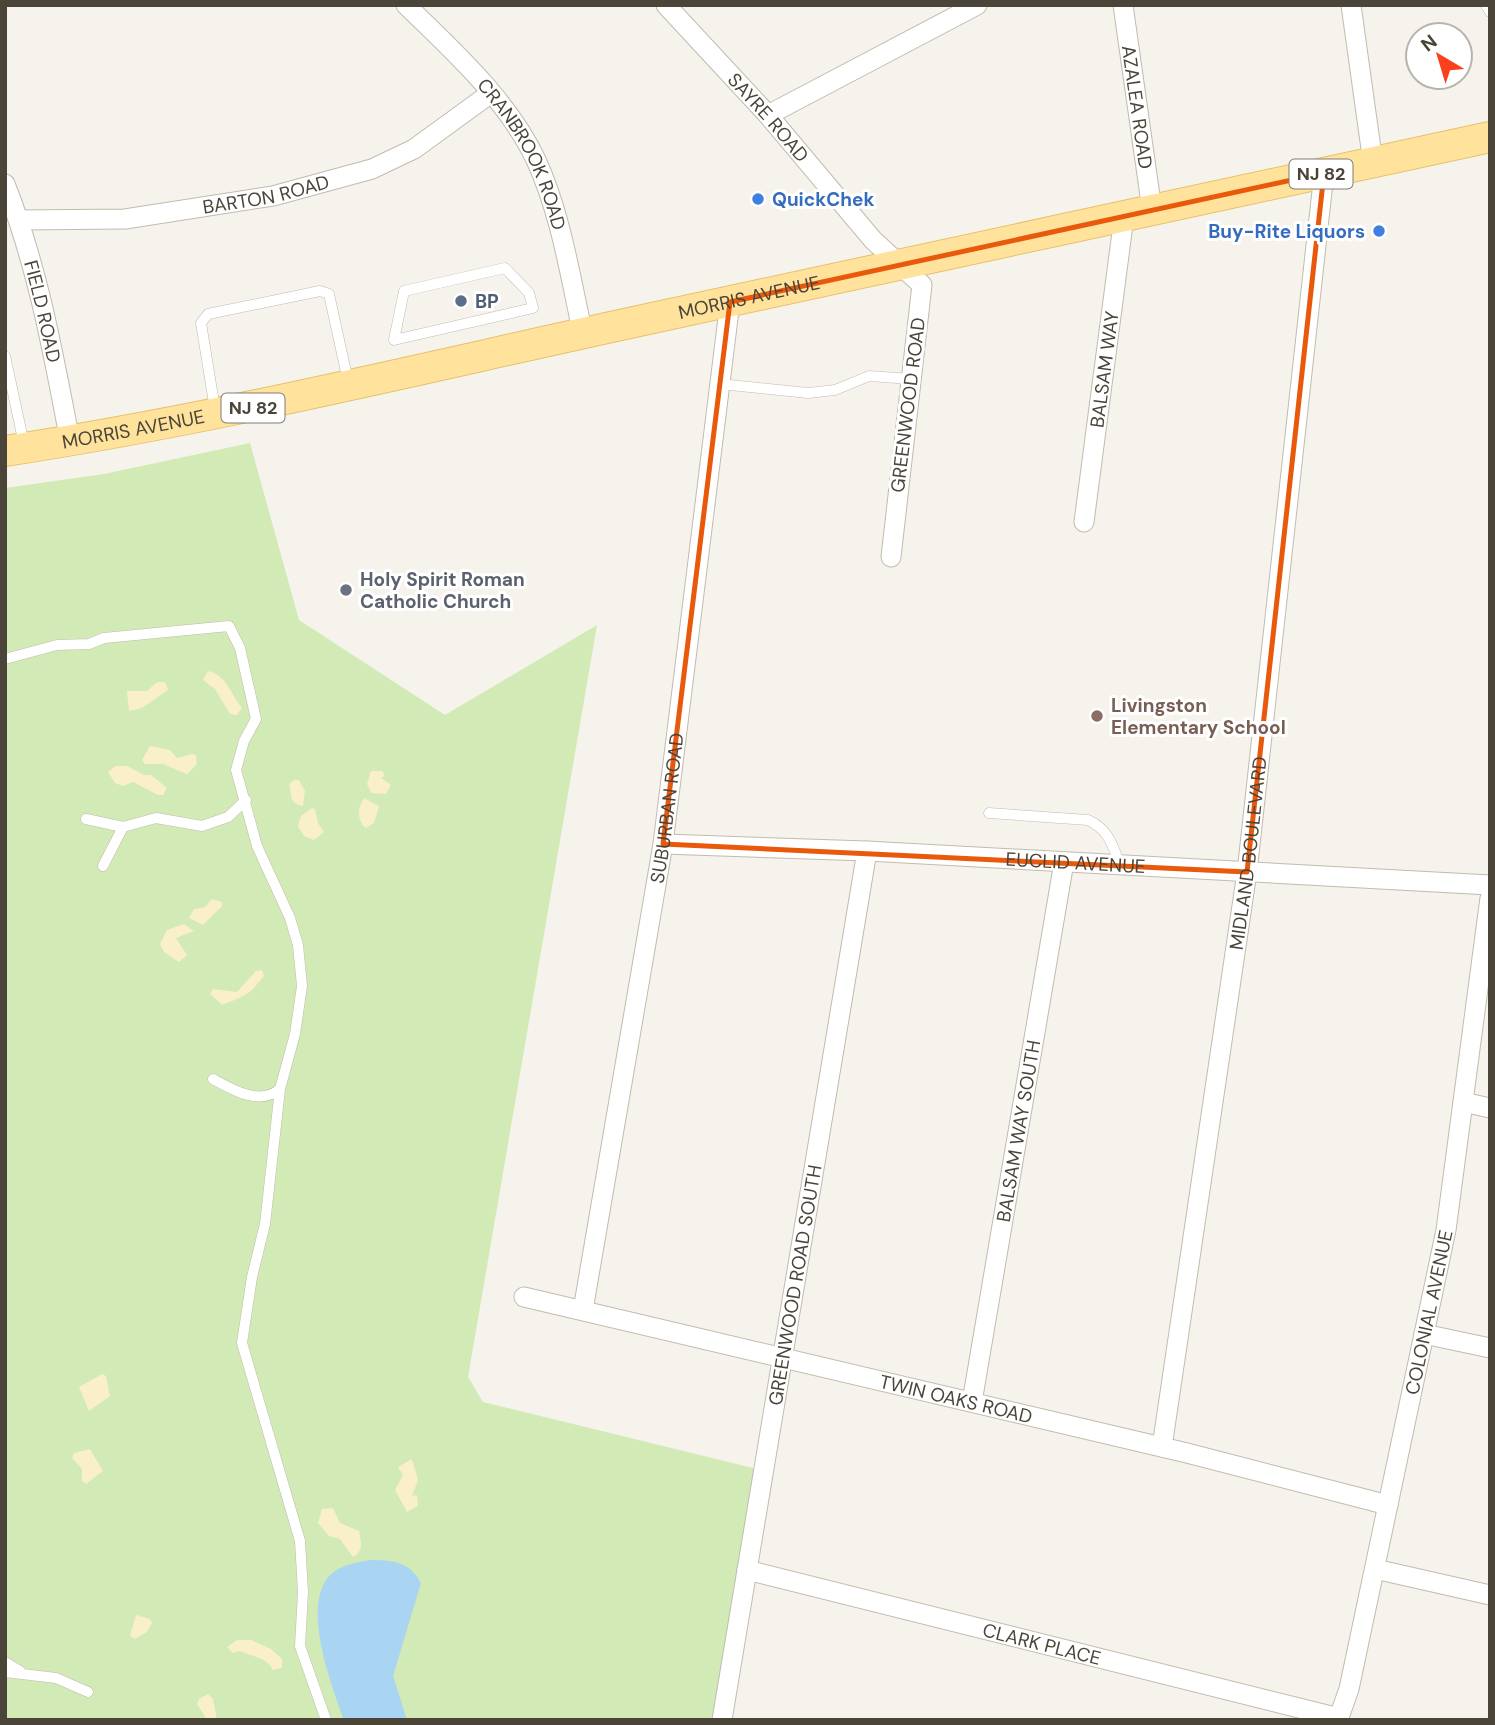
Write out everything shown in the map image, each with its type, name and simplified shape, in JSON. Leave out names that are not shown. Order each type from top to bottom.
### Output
[{"type":"main road","name":"MORRIS AVENUE","points":[[15,449],[216,416],[349,388],[898,264],[1490,137]]},
{"type":"street","name":"CRANBROOK ROAD","points":[[406,5],[491,93],[535,157],[550,194],[583,334]]},
{"type":"street","name":"SAYRE ROAD","points":[[666,5],[768,116],[873,240],[898,264]]},
{"type":"street","points":[[768,116],[976,5]]},
{"type":"street","name":"AZALEA ROAD","points":[[1123,5],[1138,213]]},
{"type":"street","points":[[1351,5],[1373,163]]},
{"type":"street","name":"BARTON ROAD","points":[[20,220],[125,219],[273,196],[323,183],[372,169],[414,149],[491,93]]},
{"type":"street","name":"MIDLAND BOULEVARD","points":[[1162,1447],[1247,872],[1324,173]]},
{"type":"street","name":"FIELD ROAD","points":[[5,184],[20,220],[43,298],[70,441]]},
{"type":"street","name":"BALSAM WAY","points":[[1084,522],[1138,213]]},
{"type":"street","name":"GREENWOOD ROAD","points":[[891,557],[922,285],[898,264]]},
{"type":"street","name":"SUBURBAN ROAD","points":[[583,1310],[663,844],[730,302]]},
{"type":"street","name":"EUCLID AVENUE","points":[[663,844],[867,851],[1490,885]]},
{"type":"street","name":"GREENWOOD ROAD SOUTH","points":[[722,1720],[867,851]]},
{"type":"street","name":"BALSAM WAY SOUTH","points":[[972,1402],[1064,862]]},
{"type":"street","name":"COLONIAL AVENUE","points":[[1338,1719],[1349,1689],[1446,1230],[1490,898]]},
{"type":"street","points":[[1463,1102],[1490,1108]]},
{"type":"street","name":"TWIN OAKS ROAD","points":[[524,1297],[1162,1447],[1388,1505]]},
{"type":"street","points":[[1424,1334],[1490,1348]]},
{"type":"street","points":[[1375,1569],[1490,1595]]},
{"type":"street","name":"CLARK PLACE","points":[[747,1570],[1338,1719]]},
{"type":"lane","points":[[1486,5],[1490,12]]},
{"type":"lane","points":[[505,268],[529,293],[533,307],[466,323],[394,340],[404,291],[505,268]]},
{"type":"lane","points":[[216,416],[201,323],[208,314],[320,291],[329,294],[349,388]]},
{"type":"lane","points":[[5,356],[15,449]]},
{"type":"lane","points":[[720,384],[808,394],[835,390],[869,376],[911,379]]},
{"type":"lane","points":[[5,659],[57,645],[89,644],[104,638],[229,626],[240,648],[256,719],[244,741],[236,770],[257,846],[290,918],[298,945],[302,986],[295,1034],[280,1089],[265,1224],[252,1277],[242,1343],[300,1541],[303,1592],[300,1646],[326,1720]]},
{"type":"lane","points":[[86,819],[123,827],[156,818],[202,826],[228,817],[246,800]]},
{"type":"lane","points":[[989,813],[1088,820],[1102,827],[1109,835],[1120,865]]},
{"type":"lane","points":[[103,866],[123,827]]},
{"type":"lane","points":[[213,1079],[240,1093],[253,1096],[271,1095],[280,1089]]},
{"type":"lane","points":[[5,1662],[23,1674]]},
{"type":"lane","points":[[5,1672],[56,1678],[89,1692]]},
{"type":"highlighted area","points":[[1324,173],[1247,872],[663,844],[730,302]]},
{"type":"green space","points":[[250,443],[299,620],[445,715],[597,625],[468,1377],[483,1402],[761,1470],[721,1720],[5,1720],[5,488],[104,474]]},
{"type":"sand","points":[[208,671],[220,677],[228,686],[242,708],[237,715],[230,714],[215,689],[203,680]]},
{"type":"sand","points":[[157,682],[165,682],[168,690],[142,708],[129,711],[127,691],[147,691]]},
{"type":"sand","points":[[150,746],[170,750],[177,758],[196,755],[197,764],[187,774],[163,764],[145,764],[142,760]]},
{"type":"sand","points":[[116,766],[127,766],[144,775],[151,775],[167,788],[163,795],[158,795],[133,782],[123,786],[115,783],[108,772]]},
{"type":"sand","points":[[371,771],[383,771],[384,776],[381,778],[391,785],[386,794],[371,793],[367,784]]},
{"type":"sand","points":[[299,780],[305,791],[303,806],[295,803],[292,798],[289,784]]},
{"type":"sand","points":[[364,798],[379,806],[374,823],[366,828],[359,813]]},
{"type":"sand","points":[[312,808],[315,809],[318,823],[324,832],[314,840],[304,836],[298,826],[301,816]]},
{"type":"sand","points":[[212,899],[222,902],[222,906],[203,925],[189,918],[194,909],[205,907]]},
{"type":"sand","points":[[184,924],[194,931],[176,938],[187,955],[179,962],[164,952],[160,944],[167,930]]},
{"type":"sand","points":[[262,970],[264,976],[254,988],[241,997],[222,1005],[210,994],[213,989],[237,992],[256,971]]},
{"type":"sand","points":[[102,1374],[106,1376],[110,1396],[89,1411],[79,1387]]},
{"type":"sand","points":[[90,1449],[103,1471],[86,1484],[82,1481],[82,1469],[72,1458],[74,1453]]},
{"type":"sand","points":[[412,1459],[418,1480],[412,1496],[417,1495],[418,1506],[407,1512],[395,1490],[403,1475],[398,1467]]},
{"type":"sand","points":[[333,1508],[340,1523],[359,1531],[360,1549],[353,1557],[340,1539],[329,1536],[318,1523],[322,1509]]},
{"type":"sand","points":[[136,1615],[150,1619],[152,1623],[147,1632],[135,1639],[130,1636]]},
{"type":"sand","points":[[237,1640],[251,1640],[271,1649],[282,1659],[282,1668],[273,1670],[267,1662],[259,1658],[240,1651],[233,1653],[227,1647]]},
{"type":"sand","points":[[208,1694],[213,1699],[217,1720],[207,1720],[197,1704],[199,1699]]},
{"type":"water","points":[[371,1560],[406,1566],[421,1583],[393,1676],[407,1720],[344,1720],[321,1643],[319,1601],[324,1584],[335,1571]]},
{"type":"place","name":"QuickChek","points":[[758,199]]},
{"type":"place","name":"Buy-Rite Liquors","points":[[1379,231]]},
{"type":"place","name":"BP","points":[[461,301]]},
{"type":"place","name":"Holy Spirit Roman Catholic Church","points":[[346,590]]},
{"type":"place","name":"Livingston Elementary School","points":[[1097,716]]}]
